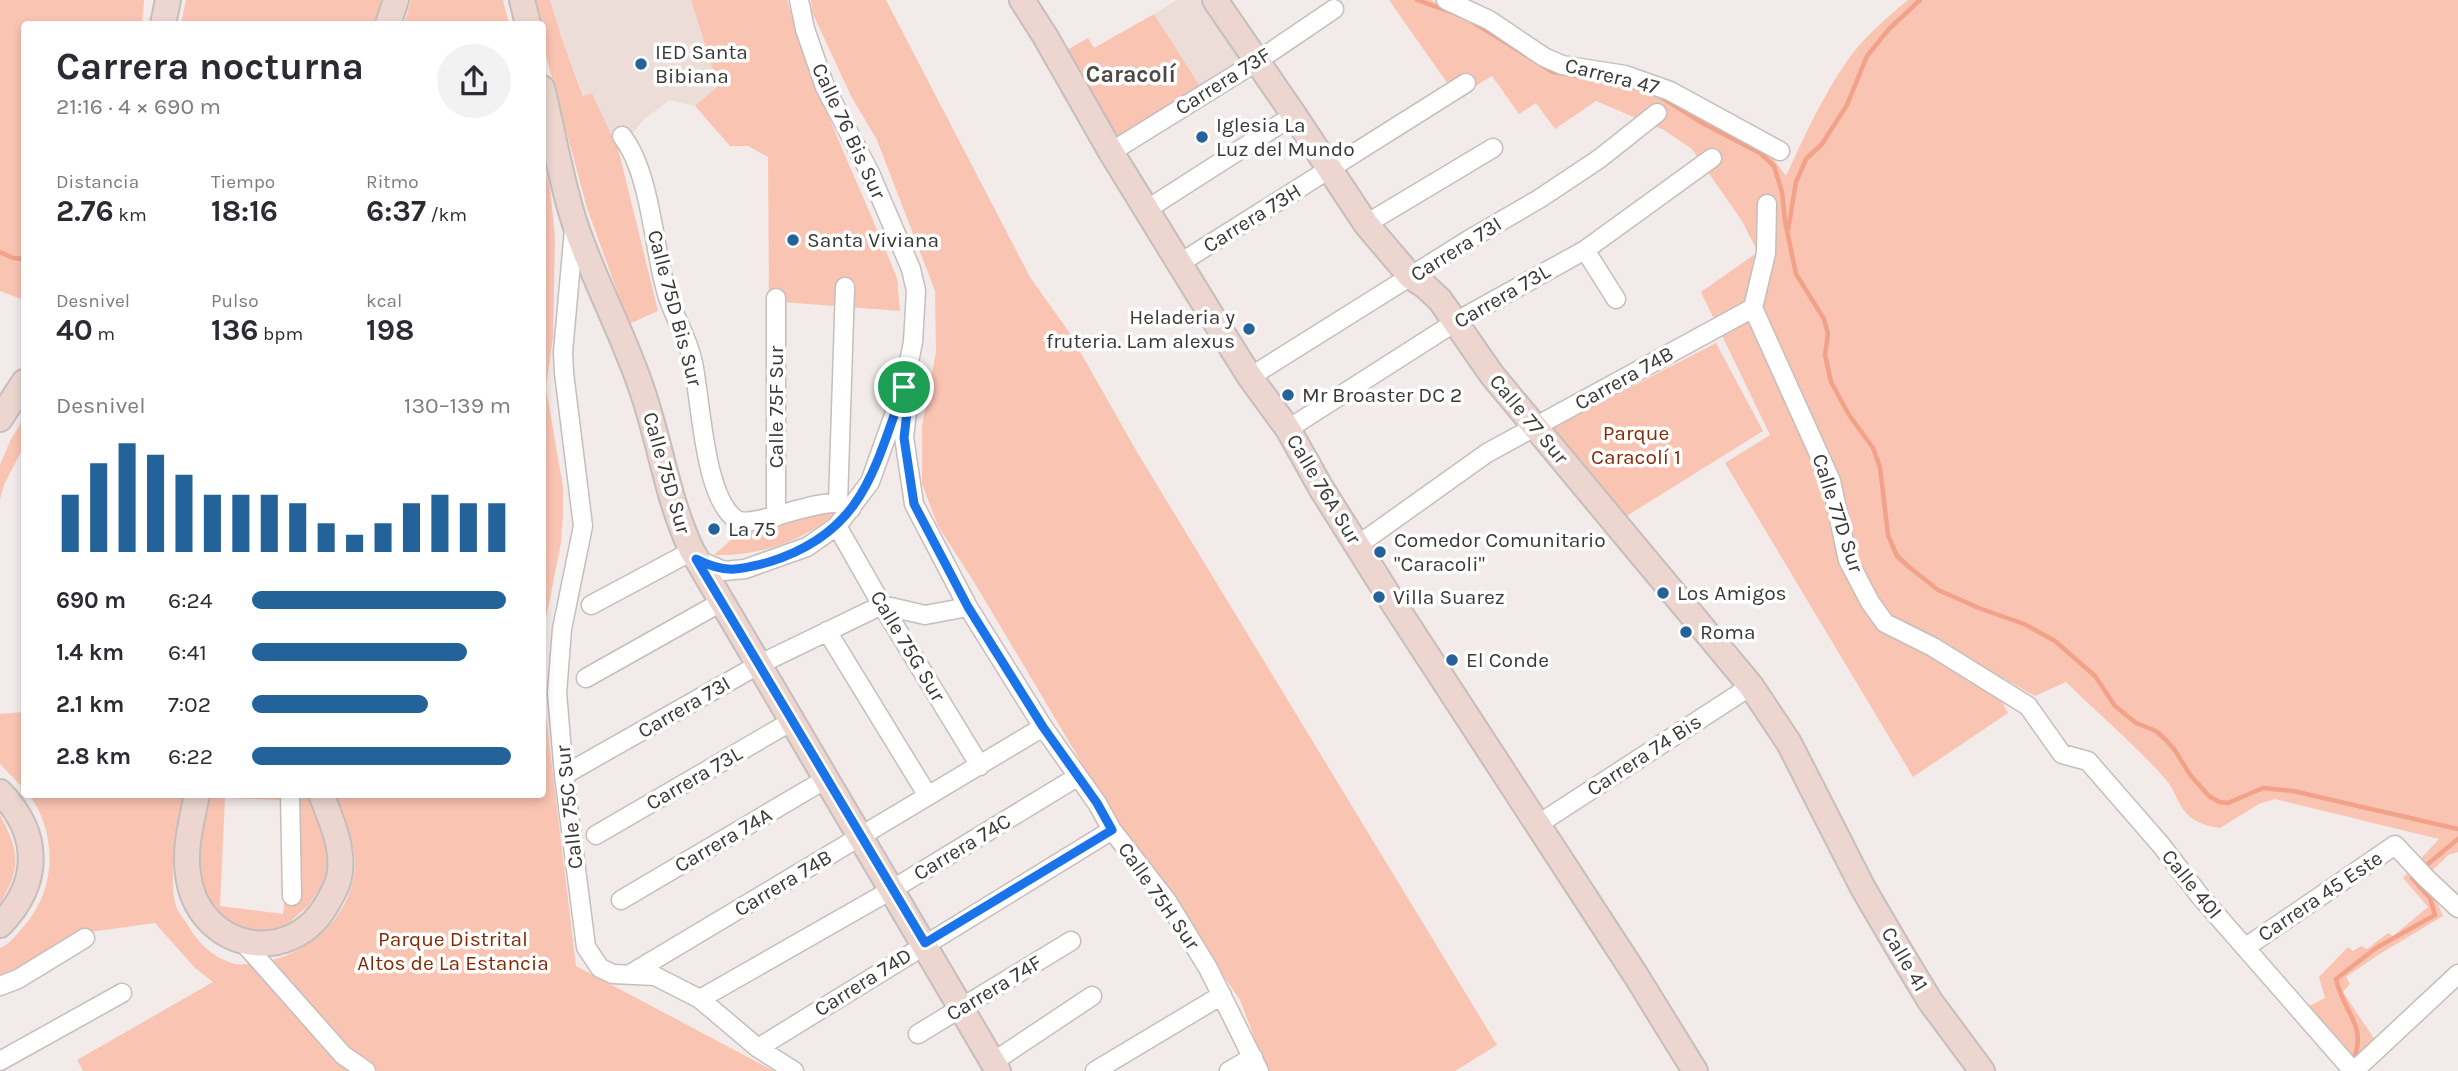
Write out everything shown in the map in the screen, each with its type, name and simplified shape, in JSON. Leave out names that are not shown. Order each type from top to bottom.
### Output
[{"type":"street","points":[[164,21],[167,0]]},
{"type":"street","points":[[389,21],[396,0]]},
{"type":"street","points":[[522,0],[527,21]]},
{"type":"street","name":"Calle 76 Bis Sur","points":[[799,0],[804,26],[825,87],[870,173],[908,260],[916,292],[913,342],[904,387]]},
{"type":"street","name":"Calle 76A Sur","points":[[1022,0],[1146,210],[1695,1071]]},
{"type":"street","name":"Calle 77 Sur","points":[[1217,1],[1366,224],[1411,277],[1433,293],[1457,321],[1492,375],[1751,685],[1789,743],[1840,840]]},
{"type":"street","name":"Carrera 47","points":[[1458,2],[1544,57],[1562,65],[1625,75],[1670,91],[1780,150]]},
{"type":"street","name":"Carrera 73F","points":[[1111,152],[1256,62],[1334,9]]},
{"type":"street","name":"Carrera 73H","points":[[1180,263],[1466,83]]},
{"type":"street","name":"Calle 75C Sur","points":[[546,104],[575,223],[563,352],[583,526],[562,629],[557,693],[564,775],[586,947],[600,968],[613,974],[655,976],[700,999],[758,1048],[794,1071]]},
{"type":"street","name":"Carrera 73I","points":[[1251,377],[1599,159],[1657,113]]},
{"type":"street","points":[[1146,210],[1294,115]]},
{"type":"street","name":"Calle 75D Bis Sur","points":[[622,136],[632,149],[668,297],[687,339],[711,477],[725,506],[737,520],[745,522],[776,517]]},
{"type":"street","points":[[1366,224],[1493,148]]},
{"type":"street","name":"Carrera 73L","points":[[1288,429],[1457,321],[1585,250],[1712,158]]},
{"type":"street","points":[[1754,308],[1766,253],[1767,204]]},
{"type":"street","name":"Calle 75D Sur","points":[[575,223],[638,376],[674,510],[694,555],[860,837],[893,888],[996,1067]]},
{"type":"street","points":[[1585,250],[1616,299]]},
{"type":"street","points":[[591,605],[694,555],[724,571],[745,569],[807,547],[838,526],[844,506],[845,287]]},
{"type":"street","name":"Calle 75F Sur","points":[[776,298],[776,517]]},
{"type":"street","name":"Carrera 74B","points":[[1358,545],[1487,453],[1754,308]]},
{"type":"street","name":"Calle 77D Sur","points":[[1754,308],[1831,481],[1848,560],[1870,602],[1885,623],[1933,647],[2028,706]]},
{"type":"street","points":[[0,419],[21,387]]},
{"type":"street","points":[[776,517],[803,507],[844,506],[870,482],[904,387]]},
{"type":"street","name":"Calle 75H Sur","points":[[904,387],[907,412],[904,438],[914,504],[968,607],[1043,727],[1097,803],[1112,830],[1167,901],[1209,968],[1256,1064]]},
{"type":"street","name":"Calle 75G Sur","points":[[838,526],[882,605],[980,766]]},
{"type":"street","points":[[586,678],[723,601]]},
{"type":"street","points":[[882,605],[925,615],[968,607]]},
{"type":"street","name":"Carrera 73I","points":[[564,775],[758,664],[882,605]]},
{"type":"street","points":[[827,631],[928,796]]},
{"type":"street","name":"Carrera 74 Bis","points":[[1537,825],[1751,685]]},
{"type":"street","name":"Calle 40I","points":[[2028,706],[2062,754],[2088,761],[2161,845],[2200,896],[2350,1067]]},
{"type":"street","name":"Carrera 73L","points":[[596,835],[792,721]]},
{"type":"street","name":"Carrera 74B","points":[[632,973],[1043,727]]},
{"type":"street","name":"Carrera 74C","points":[[700,999],[893,888],[1077,777]]},
{"type":"street","name":"Carrera 74A","points":[[621,900],[826,779]]},
{"type":"street","points":[[0,792],[19,813],[28,833],[32,855],[29,875],[20,899],[0,925]]},
{"type":"street","points":[[196,798],[187,866],[196,902],[212,924],[242,942],[343,1055],[366,1071]]},
{"type":"street","points":[[290,798],[292,896]]},
{"type":"street","points":[[242,942],[258,945],[284,941],[313,922],[326,906],[340,874],[340,851],[322,798]]},
{"type":"street","name":"Carrera 74D","points":[[758,1048],[1112,830]]},
{"type":"street","name":"Calle 41","points":[[1840,840],[1863,888],[1917,980],[1982,1071]]},
{"type":"street","name":"Carrera 45 Este","points":[[2246,947],[2395,845],[2458,908]]},
{"type":"street","points":[[0,986],[18,979],[85,938]]},
{"type":"street","name":"Carrera 74F","points":[[918,1034],[1071,942]]},
{"type":"street","points":[[2350,1067],[2458,974]]},
{"type":"street","points":[[0,1061],[122,993]]},
{"type":"street","points":[[1095,1071],[1222,995]]},
{"type":"street","points":[[996,1067],[1092,996]]},
{"type":"street","points":[[1229,1071],[1256,1064]]},
{"type":"shaded area","name":"IED Santa Bibiana","points":[[550,0],[691,0],[718,86],[695,106],[670,100],[644,119],[631,135],[612,136],[592,93],[584,96]]},
{"type":"shaded area","points":[[1177,0],[1207,0],[1244,59],[1200,86],[1154,14]]},
{"type":"green space","points":[[0,0],[144,0],[142,21],[21,21],[21,299],[0,291]]},
{"type":"green space","points":[[186,0],[383,0],[375,21],[182,21]]},
{"type":"green space","points":[[411,0],[503,0],[508,21],[405,21]]},
{"type":"green space","points":[[531,0],[550,0],[583,96],[592,93],[612,136],[615,136],[658,311],[629,324],[587,208],[546,56],[546,21],[536,21]]},
{"type":"green space","points":[[691,0],[787,0],[824,106],[897,278],[900,311],[769,301],[768,157],[748,146],[730,146],[695,106],[718,86]]},
{"type":"green space","points":[[811,0],[886,0],[1030,277],[1069,332],[1137,452],[1497,1045],[1455,1071],[1267,1071],[1240,1000],[1112,814],[938,526],[922,484],[922,426],[936,352],[935,291],[877,140],[851,96],[812,12]]},
{"type":"green space","points":[[1389,0],[1431,0],[1604,76],[1661,93],[1770,154],[1786,176],[1821,103],[1847,61],[1883,21],[1908,0],[2458,0],[2458,852],[2448,855],[2421,882],[2437,902],[2443,916],[2346,977],[2350,984],[2343,992],[2377,1043],[2353,1065],[2305,1008],[2325,998],[2319,977],[2348,947],[2353,951],[2361,946],[2367,949],[2388,933],[2393,936],[2428,907],[2403,878],[2439,839],[2275,799],[2259,804],[2220,828],[2202,824],[2186,813],[2170,785],[2155,768],[2066,682],[2035,696],[1982,666],[2008,713],[1913,777],[1725,463],[1770,435],[1701,292],[1758,252],[1742,221],[1692,149],[1664,130],[1596,101],[1555,129],[1536,103],[1519,114],[1492,76],[1457,97]]},
{"type":"green space","points":[[1154,14],[1200,86],[1112,145],[1060,54],[1088,38],[1094,48]]},
{"type":"green space","points":[[546,172],[555,237],[553,337],[546,388]]},
{"type":"green space","name":"Parque Caracolí 1","points":[[1716,343],[1763,431],[1625,517],[1548,430]]},
{"type":"green space","points":[[546,388],[563,487],[561,543],[546,618]]},
{"type":"green space","points":[[21,423],[21,452],[0,499],[0,465]]},
{"type":"green space","points":[[811,509],[840,510],[812,530],[782,544],[749,553],[714,555],[739,533],[774,530]]},
{"type":"green space","points":[[21,712],[21,786],[0,764],[0,714]]},
{"type":"green space","name":"Parque Distrital Altos de La Estancia","points":[[546,716],[576,966],[774,1071],[83,1071],[77,1060],[213,982],[195,968],[155,923],[82,933],[37,959],[0,975],[0,948],[13,939],[35,911],[48,879],[49,844],[39,811],[32,798],[184,798],[174,867],[176,906],[201,943],[213,954],[235,964],[274,960],[292,953],[323,932],[335,918],[352,885],[355,866],[348,830],[335,798],[546,798]]},
{"type":"green space","points":[[207,798],[225,798],[311,798],[325,833],[329,861],[327,873],[308,906],[284,927],[259,932],[242,930],[218,919],[196,878],[198,833]],"holes":[[[225,798],[284,800],[288,873],[283,914],[220,906]]]},
{"type":"green space","points":[[0,815],[14,849],[15,869],[0,903]]},
{"type":"waterway","points":[[1417,0],[1459,15]]},
{"type":"waterway","points":[[1788,230],[1796,182],[1806,159],[1822,144],[1847,105],[1867,56],[1889,29],[1920,0]]},
{"type":"waterway","points":[[1473,22],[1553,72],[1592,78]]},
{"type":"waterway","points":[[1611,81],[1633,87]]},
{"type":"waterway","points":[[1661,97],[1704,124],[1760,153],[1774,166],[1782,192],[1796,274],[1824,319],[1828,334],[1825,355],[1831,382],[1849,415],[1873,448],[1880,467],[1888,535],[1897,556],[1938,590],[2024,624],[2055,641],[2095,676],[2115,706],[2136,723],[2156,731],[2166,740],[2191,776],[2209,796],[2219,802],[2228,803],[2263,788],[2293,791],[2458,829]]},
{"type":"waterway","points":[[0,252],[21,259]]},
{"type":"waterway","points":[[2423,868],[2458,839]]},
{"type":"waterway","points":[[2352,1064],[2357,1051],[2357,1029],[2336,979],[2376,948],[2435,915],[2430,898],[2412,878],[2417,874]]},
{"type":"place","name":"IED Santa Bibiana","points":[[641,64]]},
{"type":"place","name":"Iglesia La Luz del Mundo","points":[[1202,137]]},
{"type":"place","name":"Santa Viviana","points":[[793,240]]},
{"type":"place","name":"Heladeria y fruteria. Lam alexus","points":[[1249,329]]},
{"type":"place","name":"Mr Broaster DC 2","points":[[1288,395]]},
{"type":"place","name":"La 75","points":[[714,529]]},
{"type":"place","name":"Comedor Comunitario \"Caracoli\"","points":[[1380,552]]},
{"type":"place","name":"Los Amigos","points":[[1663,593]]},
{"type":"place","name":"Villa Suarez","points":[[1379,597]]},
{"type":"place","name":"Roma","points":[[1686,632]]},
{"type":"place","name":"El Conde","points":[[1452,660]]},
{"type":"district","name":"Caracolí","points":[[1131,74]]},
{"type":"route","points":[[904,387],[907,412],[904,438],[914,504],[968,607],[1112,830],[925,943],[696,559],[724,571],[745,569],[807,547],[838,526],[870,482],[904,387]]}]
